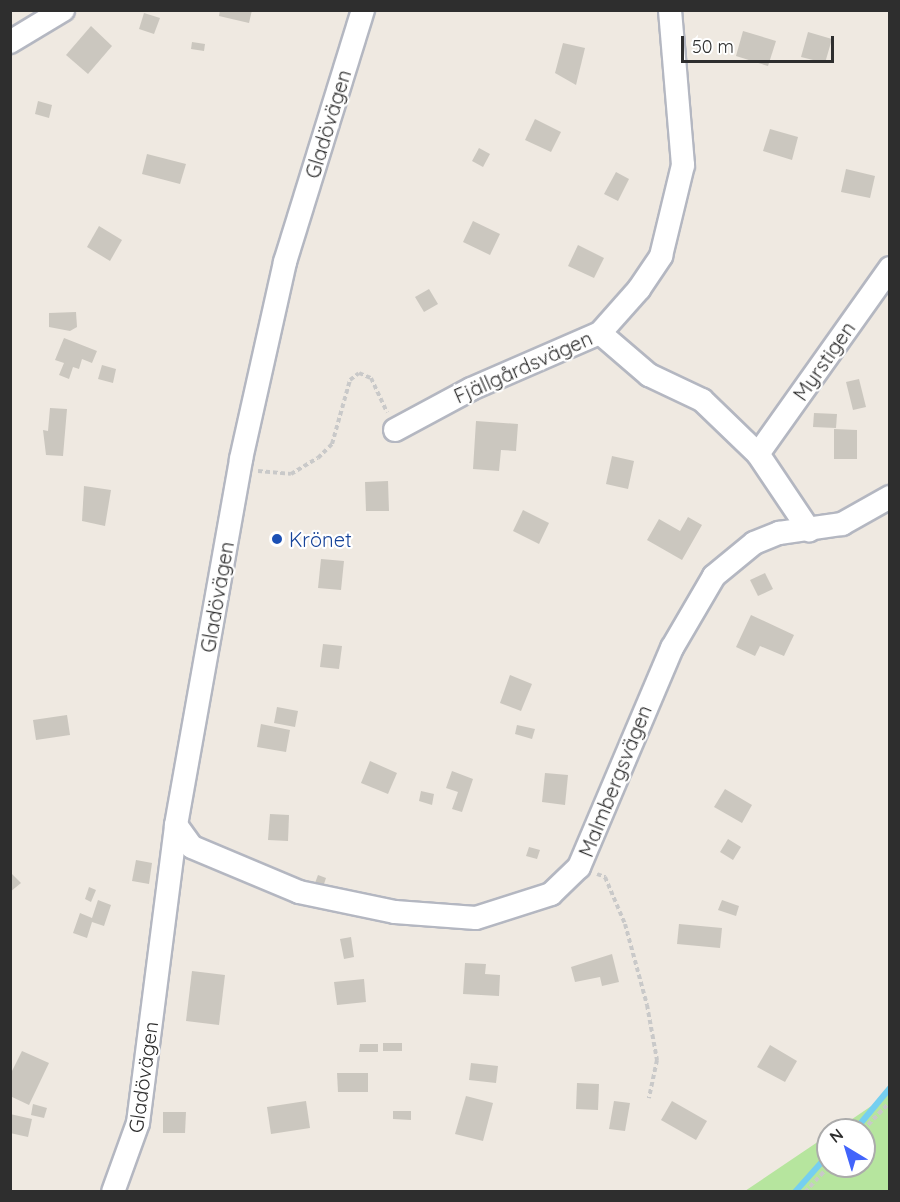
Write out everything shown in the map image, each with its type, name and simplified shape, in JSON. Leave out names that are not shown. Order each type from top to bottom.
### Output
[{"type":"street","points":[[10,42],[63,10]]},
{"type":"street","name":"Gladövägen","points":[[113,1191],[138,1123],[176,825],[241,459],[285,262],[363,10]]},
{"type":"street","name":"Fjällgårdsvägen","points":[[395,430],[471,388],[600,333],[635,296],[661,256],[683,165],[670,10]]},
{"type":"street","name":"Myrstigen","points":[[759,454],[890,268]]},
{"type":"street","points":[[600,333],[649,375],[702,400],[759,454],[809,530]]},
{"type":"street","name":"Malmbergsvägen","points":[[176,825],[192,847],[299,892],[395,912],[476,918],[514,909],[551,894],[579,867],[672,648],[714,576],[754,543],[779,533],[842,525],[890,497]]},
{"type":"path","points":[[257,471],[291,474],[318,459],[332,444],[350,380],[359,373],[371,378],[395,430]]},
{"type":"path","points":[[255,482],[259,464]]},
{"type":"path","points":[[579,867],[605,876],[625,924],[657,1060],[650,1098]]},
{"type":"path","points":[[875,1118],[890,1102]]},
{"type":"path","points":[[805,1191],[817,1178]]},
{"type":"green space","points":[[889,1094],[889,1191],[745,1191],[816,1143],[816,1178],[876,1178],[876,1118],[854,1118]]},
{"type":"building","points":[[220,10],[252,10],[249,23],[219,16]]},
{"type":"building","points":[[144,13],[160,18],[154,34],[139,29]]},
{"type":"building","points":[[91,26],[112,46],[88,74],[66,55]]},
{"type":"building","points":[[743,31],[776,41],[768,66],[736,56]]},
{"type":"building","points":[[808,32],[832,39],[825,63],[801,57]]},
{"type":"building","points":[[192,42],[205,44],[204,51],[191,49]]},
{"type":"building","points":[[563,43],[585,48],[576,85],[555,73]]},
{"type":"building","points":[[38,101],[52,105],[49,118],[35,114]]},
{"type":"building","points":[[535,119],[561,132],[551,152],[525,140]]},
{"type":"building","points":[[770,129],[798,137],[792,160],[763,151]]},
{"type":"building","points":[[479,148],[490,154],[483,167],[472,161]]},
{"type":"building","points":[[147,154],[186,164],[180,184],[142,174]]},
{"type":"building","points":[[846,169],[875,176],[870,198],[841,192]]},
{"type":"building","points":[[616,172],[629,179],[618,201],[604,194]]},
{"type":"building","points":[[473,221],[500,234],[490,255],[463,242]]},
{"type":"building","points":[[99,226],[122,240],[110,261],[87,247]]},
{"type":"building","points":[[578,245],[604,258],[594,278],[568,266]]},
{"type":"building","points":[[429,289],[438,304],[424,312],[415,297]]},
{"type":"building","points":[[76,312],[77,327],[70,331],[49,327],[49,313]]},
{"type":"building","points":[[64,338],[97,351],[92,363],[82,359],[79,369],[73,367],[69,379],[59,375],[64,363],[55,360]]},
{"type":"building","points":[[102,365],[116,369],[113,383],[98,379]]},
{"type":"building","points":[[859,379],[866,407],[853,410],[846,382]]},
{"type":"building","points":[[50,408],[67,409],[63,456],[46,455],[43,430],[48,431]]},
{"type":"building","points":[[814,413],[837,414],[836,428],[813,427]]},
{"type":"building","points":[[476,421],[518,424],[516,451],[501,450],[499,471],[473,469]]},
{"type":"building","points":[[834,429],[857,430],[857,459],[834,459]]},
{"type":"building","points":[[612,456],[634,461],[628,489],[606,484]]},
{"type":"building","points":[[388,481],[389,511],[366,511],[365,482]]},
{"type":"building","points":[[84,486],[111,490],[105,526],[82,521]]},
{"type":"building","points":[[523,510],[549,523],[539,544],[513,531]]},
{"type":"building","points":[[688,517],[702,525],[682,560],[647,540],[659,519],[680,531]]},
{"type":"building","points":[[321,559],[344,561],[341,590],[318,588]]},
{"type":"building","points":[[765,573],[773,589],[758,596],[750,580]]},
{"type":"building","points":[[751,615],[794,635],[784,656],[760,646],[755,656],[736,647]]},
{"type":"building","points":[[323,644],[342,646],[339,669],[320,667]]},
{"type":"building","points":[[510,675],[532,684],[521,711],[500,703]]},
{"type":"building","points":[[277,707],[298,711],[295,727],[274,723]]},
{"type":"building","points":[[67,715],[70,735],[36,740],[33,720]]},
{"type":"building","points":[[261,724],[290,730],[286,752],[257,747]]},
{"type":"building","points":[[517,725],[535,729],[532,739],[515,734]]},
{"type":"building","points":[[370,761],[397,773],[388,794],[361,783]]},
{"type":"building","points":[[452,771],[473,779],[462,812],[452,809],[458,792],[446,788]]},
{"type":"building","points":[[545,773],[568,775],[565,805],[542,802]]},
{"type":"building","points":[[725,789],[752,805],[742,823],[714,807]]},
{"type":"building","points":[[421,791],[434,794],[432,805],[419,801]]},
{"type":"building","points":[[270,814],[289,815],[288,841],[268,840]]},
{"type":"building","points":[[728,839],[741,847],[733,860],[720,852]]},
{"type":"building","points":[[529,847],[540,850],[537,859],[526,856]]},
{"type":"building","points":[[136,860],[152,863],[149,884],[132,881]]},
{"type":"building","points":[[10,872],[21,883],[10,892]]},
{"type":"building","points":[[318,875],[326,878],[323,887],[315,883]]},
{"type":"building","points":[[89,887],[96,890],[91,902],[85,899]]},
{"type":"building","points":[[98,900],[111,905],[104,926],[92,922],[87,938],[73,933],[80,913],[92,918]]},
{"type":"building","points":[[722,900],[739,906],[736,916],[718,910]]},
{"type":"building","points":[[679,924],[722,928],[720,948],[677,944]]},
{"type":"building","points":[[351,937],[354,957],[344,959],[340,939]]},
{"type":"building","points":[[612,954],[619,982],[602,986],[600,977],[575,982],[571,967]]},
{"type":"building","points":[[465,963],[486,964],[485,974],[500,975],[499,996],[463,994]]},
{"type":"building","points":[[192,971],[225,975],[219,1025],[186,1021]]},
{"type":"building","points":[[364,979],[366,1002],[337,1005],[334,982]]},
{"type":"building","points":[[383,1043],[402,1043],[402,1051],[383,1051]]},
{"type":"building","points":[[360,1044],[378,1044],[378,1052],[359,1052]]},
{"type":"building","points":[[770,1045],[797,1061],[785,1082],[757,1067]]},
{"type":"building","points":[[22,1051],[49,1063],[29,1105],[10,1096],[10,1075]]},
{"type":"building","points":[[471,1063],[498,1066],[496,1083],[469,1080]]},
{"type":"building","points":[[337,1073],[368,1073],[368,1092],[338,1092]]},
{"type":"building","points":[[577,1083],[599,1084],[598,1110],[576,1109]]},
{"type":"building","points":[[466,1096],[493,1103],[483,1141],[455,1134]]},
{"type":"building","points":[[306,1101],[310,1128],[271,1134],[267,1107]]},
{"type":"building","points":[[614,1101],[630,1103],[625,1131],[609,1129]]},
{"type":"building","points":[[672,1101],[707,1121],[696,1140],[661,1120]]},
{"type":"building","points":[[33,1104],[47,1108],[44,1118],[31,1115]]},
{"type":"building","points":[[393,1111],[411,1111],[411,1120],[393,1119]]},
{"type":"building","points":[[163,1112],[186,1112],[185,1133],[163,1133]]},
{"type":"building","points":[[10,1114],[32,1119],[28,1137],[10,1133]]},
{"type":"waterway","points":[[865,1118],[890,1088]]},
{"type":"waterway","points":[[795,1192],[816,1168]]},
{"type":"place","name":"Krönet","points":[[277,539]]}]
